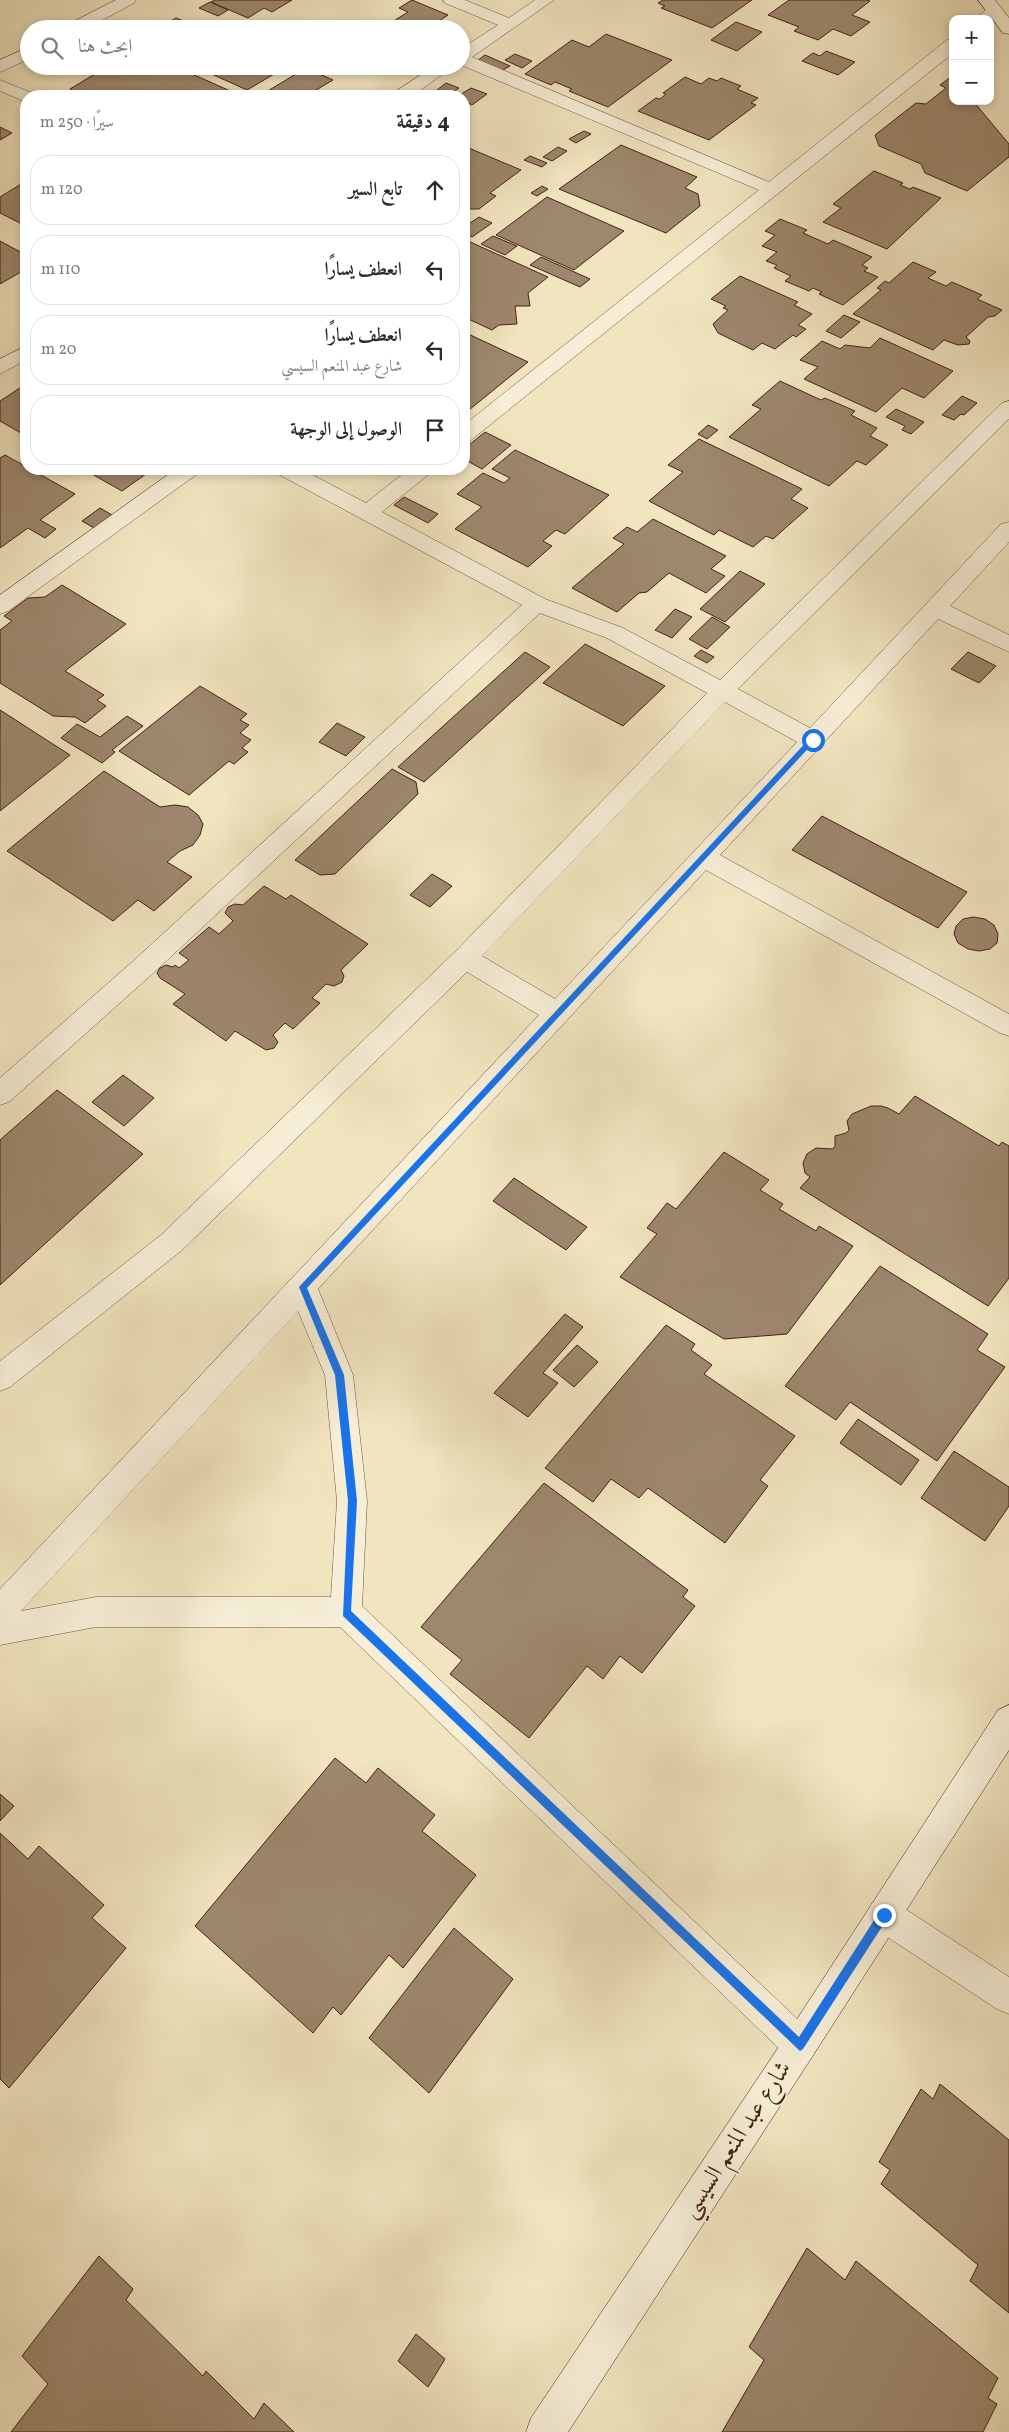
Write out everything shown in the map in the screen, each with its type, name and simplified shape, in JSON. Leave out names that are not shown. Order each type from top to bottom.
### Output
[{"type":"street","points":[[90,20],[128,0]]},
{"type":"street","points":[[451,0],[510,24]]},
{"type":"street","points":[[470,52],[546,0]]},
{"type":"street","points":[[988,10],[1009,29]]},
{"type":"street","points":[[470,430],[949,47]]},
{"type":"street","points":[[0,67],[20,57]]},
{"type":"street","points":[[470,62],[771,189]]},
{"type":"street","points":[[410,90],[432,75]]},
{"type":"street","points":[[0,85],[20,94]]},
{"type":"street","points":[[0,368],[20,356]]},
{"type":"street","points":[[0,1378],[171,1243],[465,958],[722,691],[1009,407]]},
{"type":"street","points":[[0,606],[182,475]]},
{"type":"street","points":[[296,475],[537,604],[615,633],[813,740]]},
{"type":"street","points":[[367,513],[414,475]]},
{"type":"street","points":[[0,1611],[1009,529]]},
{"type":"street","points":[[0,1094],[140,970],[537,604]]},
{"type":"street","points":[[935,608],[1009,644]]},
{"type":"street","points":[[703,857],[1009,1026]]},
{"type":"street","points":[[465,958],[558,1014]]},
{"type":"street","points":[[303,1287],[339,1375],[352,1501],[346,1612]]},
{"type":"street","points":[[0,1630],[96,1612],[346,1612],[800,2045]]},
{"type":"street","name":"شارع عبد المنعم السيسي","points":[[545,2432],[800,2045],[1009,1721]]},
{"type":"street","points":[[884,1915],[1009,1998]]},
{"type":"building","points":[[215,0],[292,0],[272,12],[264,8],[248,18],[211,2]]},
{"type":"building","points":[[412,0],[448,15],[440,20],[395,20],[408,12],[399,8]]},
{"type":"building","points":[[663,0],[752,0],[712,28],[661,8],[665,6],[658,3]]},
{"type":"building","points":[[789,0],[867,0],[870,1],[852,15],[870,22],[851,36],[833,29],[818,40],[794,31],[799,27],[768,15]]},
{"type":"building","points":[[210,2],[228,10],[218,16],[199,8]]},
{"type":"building","points":[[736,22],[762,32],[737,51],[711,40]]},
{"type":"building","points":[[606,34],[672,60],[608,107],[569,91],[572,89],[555,82],[551,85],[525,74],[572,40],[589,47]]},
{"type":"building","points":[[826,51],[855,62],[838,75],[802,61],[813,53],[820,56]]},
{"type":"building","points":[[515,54],[532,61],[522,68],[505,60]]},
{"type":"building","points":[[485,55],[510,66],[501,71],[477,61]]},
{"type":"building","points":[[93,75],[194,75],[228,90],[72,90],[70,89]]},
{"type":"building","points":[[214,75],[272,75],[247,90]]},
{"type":"building","points":[[294,75],[322,75],[333,80],[316,90],[269,90]]},
{"type":"building","points":[[685,77],[701,84],[709,78],[717,81],[721,78],[741,86],[737,89],[758,98],[751,103],[756,105],[709,140],[638,111],[656,98],[660,99],[666,94],[663,93]]},
{"type":"building","points":[[949,78],[949,105],[976,105],[1009,144],[1009,157],[967,191],[925,173],[921,164],[879,146],[875,135],[916,103],[926,104],[946,88],[940,85]]},
{"type":"building","points":[[446,83],[459,88],[456,90],[437,90]]},
{"type":"building","points":[[471,88],[487,94],[472,105],[470,104],[470,90],[468,90]]},
{"type":"building","points":[[0,127],[12,133],[0,140]]},
{"type":"building","points":[[584,131],[591,134],[576,143],[569,139]]},
{"type":"building","points":[[621,145],[697,177],[685,188],[698,194],[700,206],[666,233],[559,189]]},
{"type":"building","points":[[558,147],[567,151],[552,161],[543,157]]},
{"type":"building","points":[[470,149],[521,170],[490,193],[496,196],[479,209],[470,209]]},
{"type":"building","points":[[530,156],[547,163],[542,167],[524,160]]},
{"type":"building","points":[[874,171],[903,183],[900,185],[910,189],[913,187],[941,198],[887,249],[823,222],[841,208],[833,204]]},
{"type":"building","points":[[20,185],[20,223],[0,213],[0,197]]},
{"type":"building","points":[[542,186],[548,189],[537,196],[531,193]]},
{"type":"building","points":[[547,197],[624,231],[574,270],[496,235]]},
{"type":"building","points":[[479,217],[492,223],[472,237],[470,236],[470,223]]},
{"type":"building","points":[[780,219],[807,230],[803,233],[828,244],[833,240],[872,257],[862,265],[868,268],[864,271],[878,277],[843,305],[819,294],[822,292],[813,288],[809,291],[785,281],[791,276],[774,268],[777,265],[766,261],[777,252],[762,246],[775,235],[765,231]]},
{"type":"building","points":[[493,236],[517,246],[505,255],[481,244]]},
{"type":"building","points":[[0,241],[20,252],[20,272],[0,284]]},
{"type":"building","points":[[470,242],[548,277],[528,293],[530,306],[515,306],[517,324],[499,325],[492,330],[470,320]]},
{"type":"building","points":[[541,257],[590,279],[580,287],[530,265]]},
{"type":"building","points":[[913,262],[936,272],[928,278],[946,286],[952,282],[982,295],[977,299],[1002,310],[995,316],[988,317],[966,337],[970,341],[969,344],[958,345],[944,340],[933,350],[853,314],[881,290],[877,288],[885,281],[889,283]]},
{"type":"building","points":[[740,276],[798,302],[794,305],[812,314],[798,325],[806,329],[796,337],[793,335],[775,349],[762,343],[753,350],[718,333],[713,324],[728,310],[723,308],[726,306],[711,299]]},
{"type":"building","points":[[844,315],[860,322],[841,338],[826,331]]},
{"type":"building","points":[[470,335],[528,362],[470,409]]},
{"type":"building","points":[[880,338],[953,371],[924,398],[902,388],[876,412],[804,379],[818,367],[800,360],[822,341],[840,349],[845,345],[870,348]]},
{"type":"building","points":[[780,381],[821,400],[825,398],[855,411],[851,415],[877,428],[870,436],[888,445],[866,465],[857,461],[829,486],[729,437],[761,409],[752,405]]},
{"type":"building","points":[[20,388],[20,433],[0,421],[0,401]]},
{"type":"building","points":[[962,396],[977,403],[964,415],[961,414],[954,420],[942,415]]},
{"type":"building","points":[[896,409],[924,422],[911,434],[902,430],[905,426],[886,417]]},
{"type":"building","points":[[708,425],[718,430],[707,439],[698,434]]},
{"type":"building","points":[[485,432],[511,445],[482,469],[470,462],[470,444]]},
{"type":"building","points":[[699,439],[802,489],[791,499],[808,508],[773,539],[766,536],[753,547],[719,530],[714,535],[649,501],[683,472],[668,465]]},
{"type":"building","points":[[515,450],[609,495],[565,534],[556,530],[543,541],[552,546],[528,567],[455,529],[482,507],[457,494],[483,473],[504,483],[510,478],[492,469]]},
{"type":"building","points":[[5,455],[20,463],[20,475],[41,475],[75,494],[40,520],[56,529],[45,538],[28,528],[0,548],[0,458]]},
{"type":"building","points":[[94,475],[145,475],[122,491]]},
{"type":"building","points":[[404,497],[438,514],[428,523],[394,505]]},
{"type":"building","points":[[100,508],[112,515],[94,528],[82,521]]},
{"type":"building","points":[[653,519],[726,556],[711,569],[725,576],[706,593],[669,573],[647,592],[639,593],[617,612],[572,588],[624,544],[613,538],[627,527],[637,532]]},
{"type":"building","points":[[740,571],[765,584],[725,622],[700,609]]},
{"type":"building","points":[[62,585],[126,624],[65,671],[104,695],[97,700],[106,706],[85,723],[75,717],[53,716],[0,683],[0,630],[12,621],[4,616],[28,598],[45,597]]},
{"type":"building","points":[[675,609],[692,617],[672,638],[655,630]]},
{"type":"building","points":[[712,617],[730,627],[707,649],[689,639]]},
{"type":"building","points":[[585,644],[665,686],[623,726],[543,683]]},
{"type":"building","points":[[701,650],[714,657],[707,663],[694,656]]},
{"type":"building","points":[[525,652],[550,667],[424,782],[398,767]]},
{"type":"building","points":[[968,652],[996,666],[979,683],[951,669]]},
{"type":"building","points":[[200,686],[247,714],[240,720],[249,725],[240,733],[251,740],[242,748],[248,752],[234,764],[229,761],[189,795],[119,751]]},
{"type":"building","points":[[0,710],[70,755],[0,811]]},
{"type":"building","points":[[127,716],[143,726],[112,750],[115,752],[102,763],[61,738],[77,724],[100,737]]},
{"type":"building","points":[[337,723],[365,737],[346,756],[319,742]]},
{"type":"building","points":[[392,769],[416,782],[418,794],[335,874],[320,875],[295,860]]},
{"type":"building","points":[[104,771],[160,807],[175,805],[188,807],[198,815],[203,824],[200,835],[193,845],[180,851],[167,862],[192,877],[154,911],[138,900],[113,921],[7,851]]},
{"type":"building","points":[[822,816],[967,892],[938,928],[792,850]]},
{"type":"building","points":[[432,874],[452,886],[430,907],[410,895]]},
{"type":"building","points":[[264,886],[286,899],[291,895],[368,944],[341,970],[344,976],[342,982],[334,986],[326,984],[312,998],[320,1003],[293,1029],[285,1023],[273,1035],[278,1042],[274,1048],[266,1050],[235,1031],[226,1041],[173,1004],[185,994],[160,978],[157,973],[160,968],[166,965],[173,967],[175,965],[179,968],[189,960],[179,953],[209,927],[219,934],[233,921],[225,913],[228,907],[235,904],[243,905]]},
{"type":"building","points":[[973,917],[985,919],[994,925],[998,934],[997,943],[990,949],[979,951],[968,949],[958,943],[954,934],[956,926],[963,919]]},
{"type":"building","points":[[123,1075],[154,1098],[124,1126],[92,1102]]},
{"type":"building","points":[[57,1090],[143,1154],[0,1285],[0,1140]]},
{"type":"building","points":[[915,1096],[999,1146],[1002,1142],[1009,1146],[1009,1278],[988,1306],[800,1188],[810,1177],[805,1173],[803,1163],[807,1154],[816,1148],[833,1149],[835,1146],[835,1136],[846,1133],[849,1130],[847,1121],[852,1114],[871,1106],[881,1106],[899,1114]]},
{"type":"building","points":[[724,1152],[769,1180],[760,1190],[783,1204],[779,1209],[816,1231],[819,1226],[853,1246],[787,1334],[724,1339],[620,1277],[657,1234],[647,1228],[667,1203],[676,1209]]},
{"type":"building","points":[[514,1178],[587,1227],[566,1250],[493,1201]]},
{"type":"building","points":[[880,1266],[988,1334],[977,1350],[1005,1367],[937,1461],[850,1402],[836,1420],[785,1386]]},
{"type":"building","points":[[565,1314],[583,1327],[543,1373],[558,1383],[528,1417],[494,1393]]},
{"type":"building","points":[[666,1325],[695,1344],[691,1350],[712,1365],[704,1374],[795,1436],[760,1480],[768,1486],[725,1543],[648,1488],[639,1498],[611,1479],[593,1502],[545,1468]]},
{"type":"building","points":[[577,1345],[598,1362],[574,1387],[553,1370]]},
{"type":"building","points":[[858,1419],[919,1460],[901,1485],[840,1443]]},
{"type":"building","points":[[954,1451],[1009,1487],[1009,1506],[985,1541],[921,1498]]},
{"type":"building","points":[[544,1483],[688,1590],[683,1597],[695,1606],[642,1673],[620,1656],[603,1679],[587,1666],[529,1738],[450,1674],[462,1660],[421,1627]]},
{"type":"building","points":[[335,1758],[366,1783],[378,1768],[435,1815],[422,1831],[476,1875],[403,1968],[389,1955],[341,2015],[333,2007],[313,2033],[195,1926]]},
{"type":"building","points":[[0,1794],[14,1806],[0,1821]]},
{"type":"building","points":[[0,1833],[28,1859],[39,1846],[104,1905],[92,1918],[126,1948],[9,2088],[0,2079]]},
{"type":"building","points":[[454,1928],[513,1979],[429,2093],[369,2038]]},
{"type":"building","points":[[940,2084],[1009,2140],[1009,2313],[970,2281],[978,2265],[881,2184],[890,2170],[879,2162],[921,2089],[933,2099]]},
{"type":"building","points":[[807,2248],[845,2280],[856,2261],[998,2378],[988,2398],[997,2404],[983,2432],[722,2432],[764,2360],[749,2347]]},
{"type":"building","points":[[99,2256],[133,2289],[126,2300],[203,2376],[206,2371],[254,2419],[264,2403],[294,2432],[11,2432],[48,2384],[22,2356]]},
{"type":"building","points":[[416,2334],[445,2359],[428,2387],[398,2361]]},
{"type":"route","points":[[813,740],[303,1287],[339,1375],[352,1501],[346,1612],[800,2045],[884,1915]]}]
